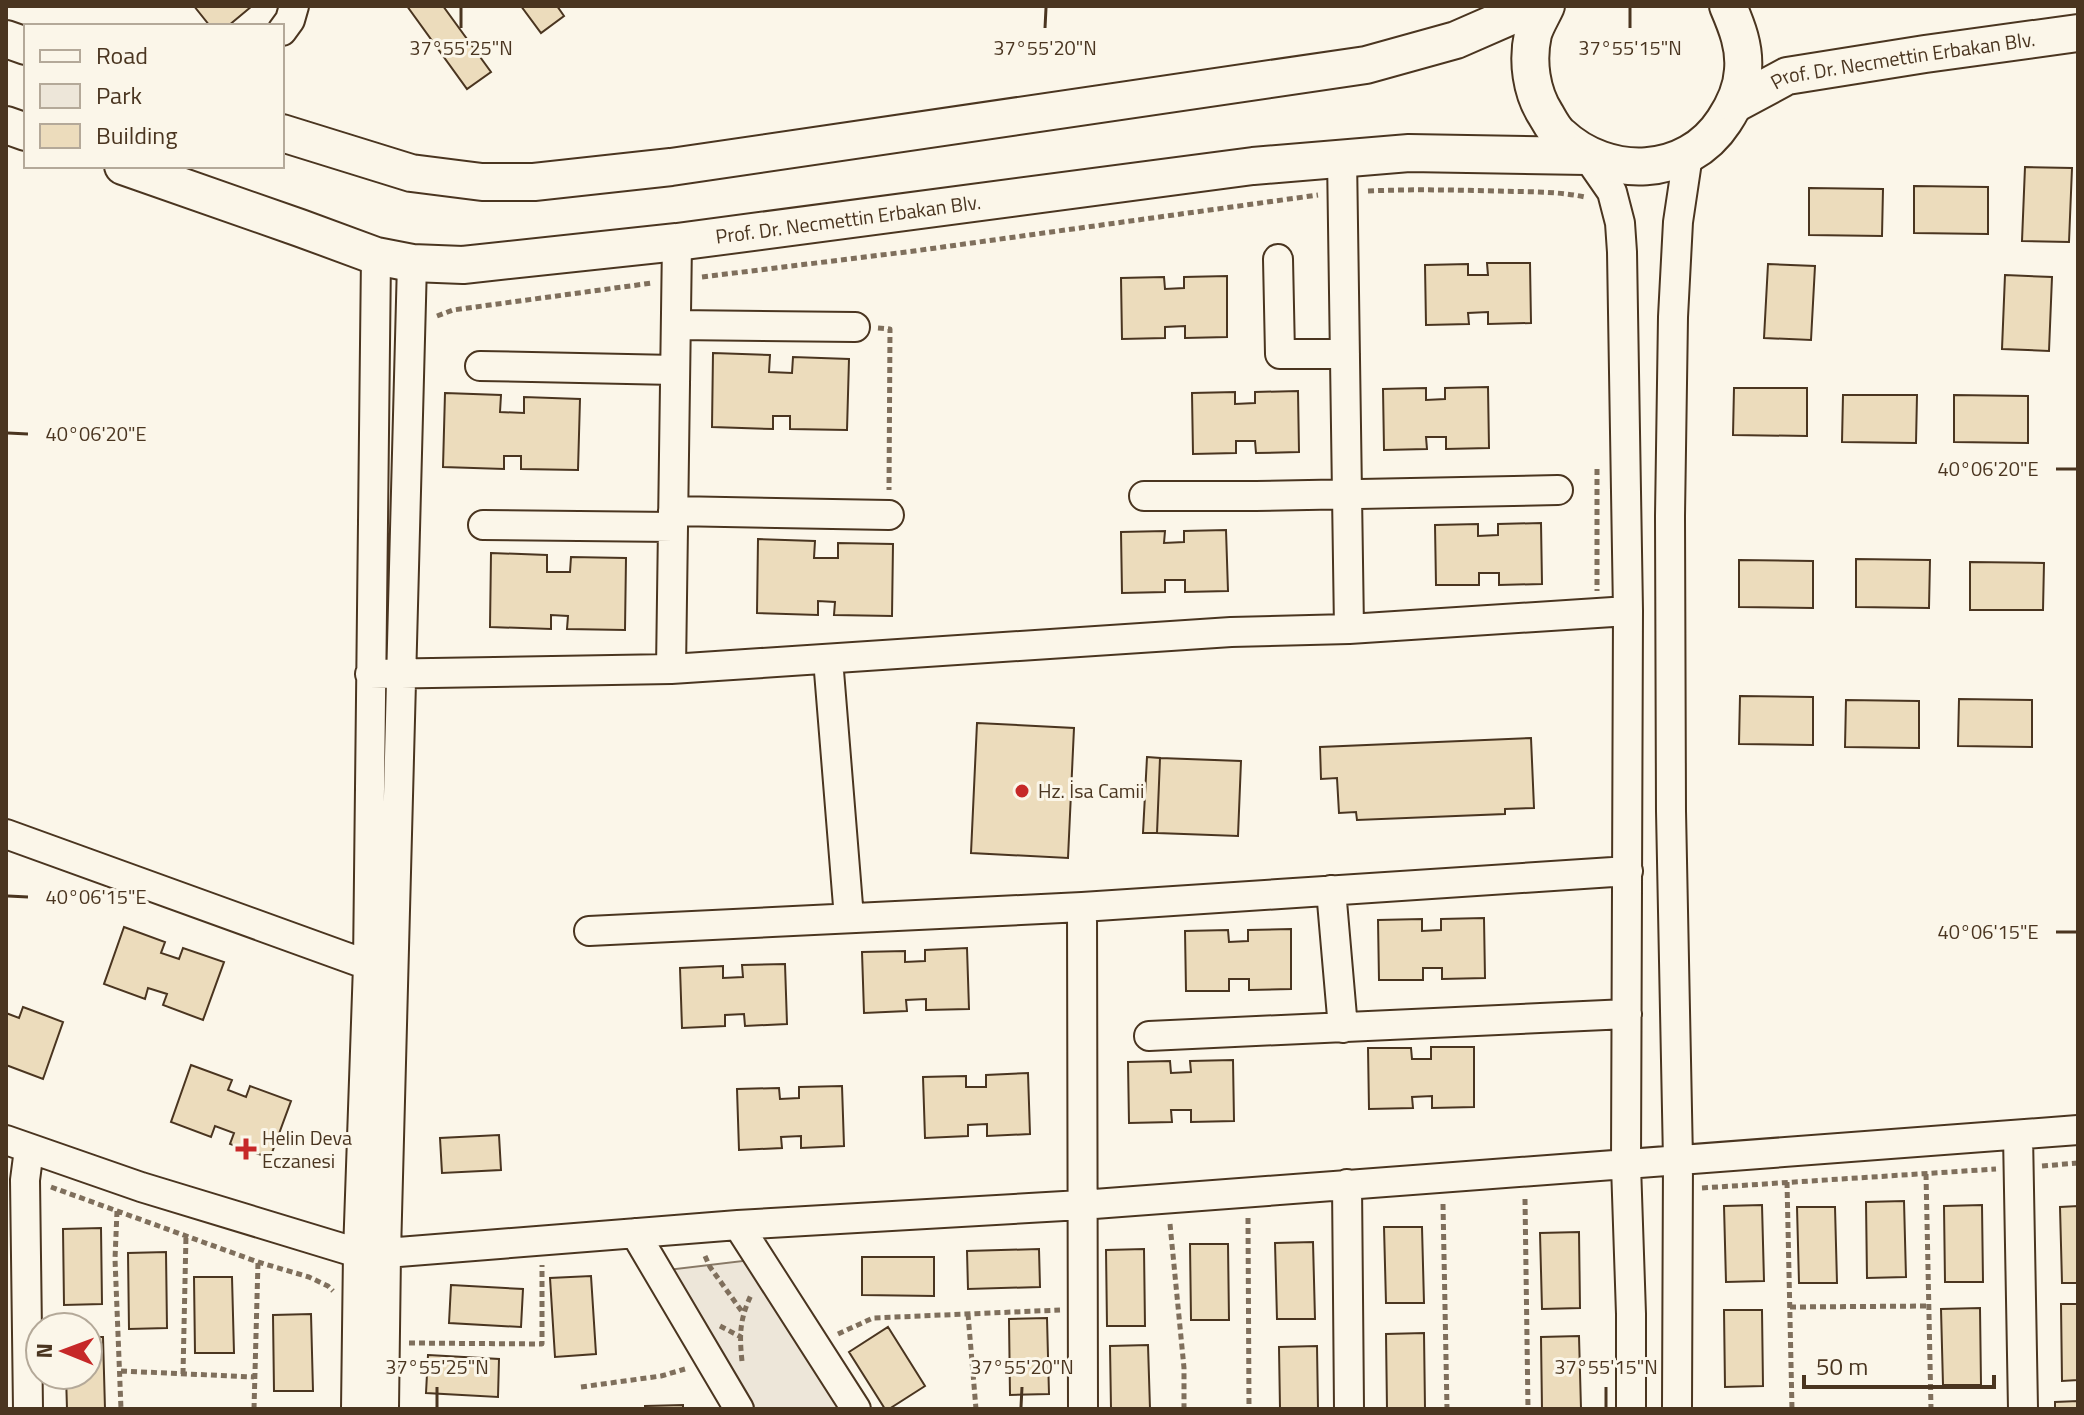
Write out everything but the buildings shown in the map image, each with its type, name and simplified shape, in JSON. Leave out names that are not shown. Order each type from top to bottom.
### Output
[{"type":"main road","points":[[284,134],[411,173],[482,182],[534,182],[671,167],[1366,65],[1456,40],[1534,6]]},
{"type":"main road","points":[[1546,6],[1534,32],[1530,68],[1539,104],[1558,134],[1587,156],[1620,167],[1655,166],[1688,155],[1716,133],[1735,104],[1743,70],[1741,35],[1728,6]]},
{"type":"main road","name":"Prof. Dr. Necmettin Erbakan Blv.","points":[[1735,104],[1787,76],[2078,33]]},
{"type":"main road","name":"Prof. Dr. Necmettin Erbakan Blv.","points":[[129,168],[376,256],[412,263],[463,265],[677,242],[1253,166],[1342,174],[1409,153],[1587,156]]},
{"type":"street","points":[[284,28],[294,6]]},
{"type":"street","points":[[1677,1409],[1678,1160],[1671,811],[1670,516],[1678,222],[1688,155]]},
{"type":"street","points":[[1587,156],[1612,192],[1621,238],[1628,611],[1626,1165],[1631,1409]]},
{"type":"street","points":[[1342,174],[1349,629]]},
{"type":"street","points":[[671,669],[677,242]]},
{"type":"street","points":[[356,1409],[368,965],[376,256]]},
{"type":"street","points":[[1278,259],[1280,354],[1345,354]]},
{"type":"street","points":[[384,1409],[412,263]]},
{"type":"street","points":[[676,325],[855,327]]},
{"type":"street","points":[[480,366],[675,370]]},
{"type":"street","points":[[1144,496],[1558,490]]},
{"type":"street","points":[[483,525],[889,515]]},
{"type":"street","points":[[370,674],[671,669],[1231,632],[1349,629],[1628,611]]},
{"type":"street","points":[[828,659],[849,918]]},
{"type":"street","points":[[6,834],[368,965]]},
{"type":"street","points":[[589,931],[1082,907],[1628,871]]},
{"type":"street","points":[[1331,890],[1343,1028]]},
{"type":"street","points":[[1082,907],[1083,1409]]},
{"type":"street","points":[[1149,1036],[1627,1014]]},
{"type":"street","points":[[18,1144],[141,1187],[358,1253],[386,1253],[738,1225],[1081,1205],[2078,1130]]},
{"type":"street","points":[[2018,1135],[2023,1409]]},
{"type":"street","points":[[18,1144],[25,1180],[28,1409]]},
{"type":"street","points":[[1347,1184],[1349,1409]]},
{"type":"street","points":[[738,1225],[856,1409]]},
{"type":"street","points":[[635,1233],[739,1409]]},
{"type":"path","points":[[430,323],[437,315],[453,310],[914,251],[1342,174],[1411,189],[1572,194],[1586,197],[1589,204]]},
{"type":"path","points":[[855,327],[890,329],[889,515]]},
{"type":"path","points":[[1596,455],[1598,613]]},
{"type":"path","points":[[1678,1189],[2078,1163]]},
{"type":"path","points":[[1926,1174],[1931,1409]]},
{"type":"path","points":[[25,1180],[309,1277],[328,1286],[339,1296]]},
{"type":"path","points":[[1787,1182],[1792,1409]]},
{"type":"path","points":[[1525,1199],[1528,1409]]},
{"type":"path","points":[[1443,1204],[1447,1409]]},
{"type":"path","points":[[117,1211],[115,1259],[121,1409]]},
{"type":"path","points":[[1248,1217],[1249,1409]]},
{"type":"path","points":[[1170,1223],[1184,1368],[1184,1409]]},
{"type":"path","points":[[183,1374],[186,1235]]},
{"type":"path","points":[[705,1256],[743,1313]]},
{"type":"path","points":[[254,1409],[258,1262]]},
{"type":"path","points":[[404,1343],[542,1344],[542,1265],[551,1265]]},
{"type":"path","points":[[742,1366],[743,1313],[767,1270]]},
{"type":"path","points":[[1790,1307],[1929,1306]]},
{"type":"path","points":[[815,1345],[873,1318],[1066,1310]]},
{"type":"path","points":[[968,1314],[976,1409]]},
{"type":"path","points":[[581,1387],[661,1376],[709,1362]]},
{"type":"path","points":[[121,1371],[254,1377]]},
{"type":"green space","points":[[751,1260],[846,1409],[753,1409],[667,1270]]},
{"type":"place","name":"Hz. İsa Camii","points":[[1022,791]]},
{"type":"place","name":"Helin Deva Eczanesi","points":[[246,1149]]}]
